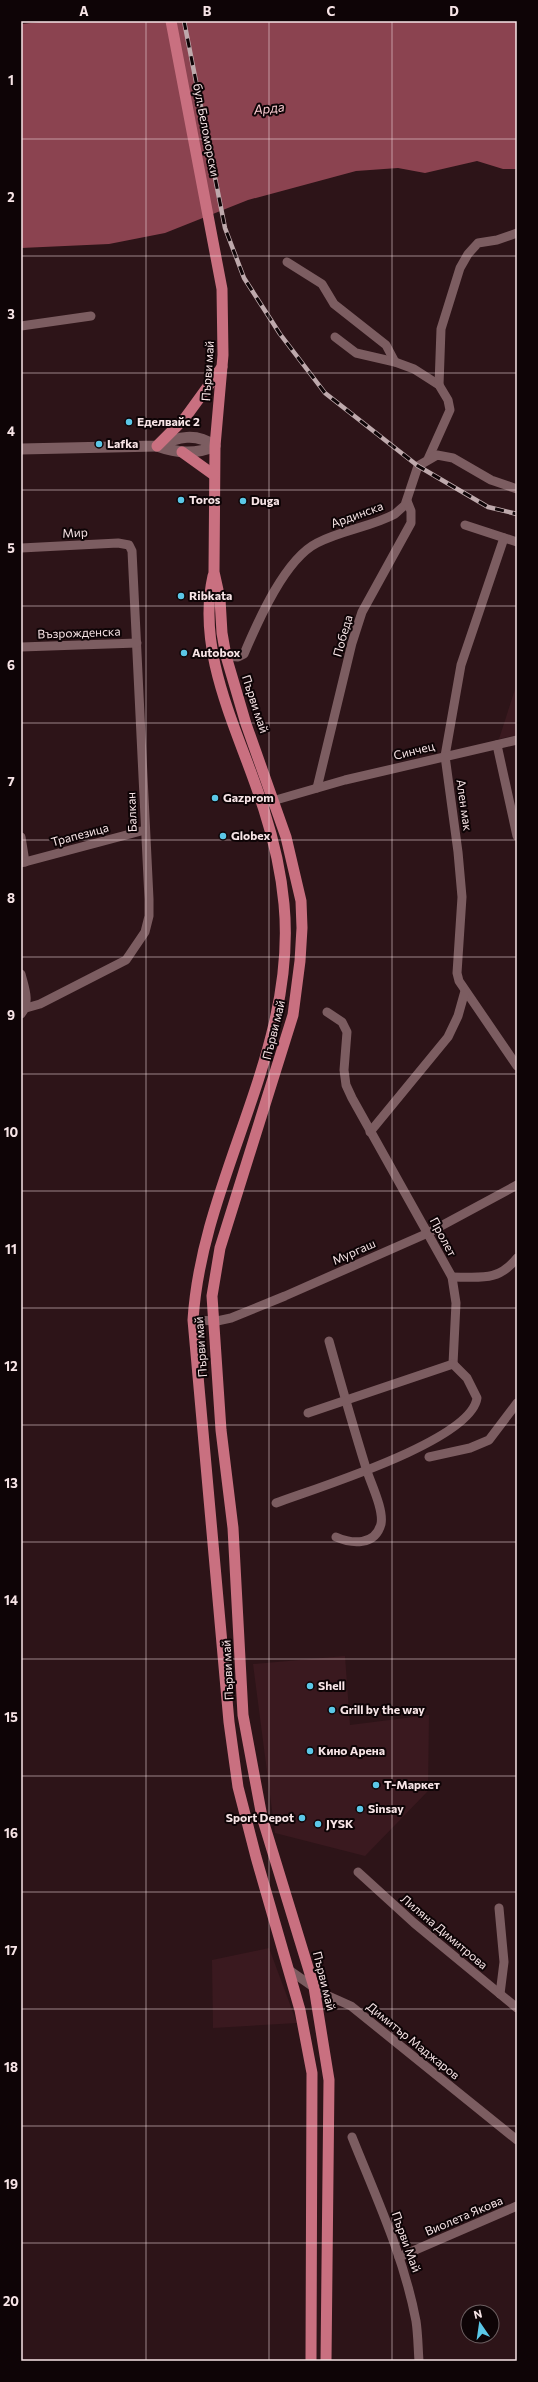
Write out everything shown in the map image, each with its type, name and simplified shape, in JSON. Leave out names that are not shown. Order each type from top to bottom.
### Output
[{"type":"main road","name":"бул. Беломорски","points":[[171,21],[215,245]]},
{"type":"main road","name":"Първи май","points":[[215,245],[222,289],[222,366],[215,446],[214,572],[220,599],[226,656],[246,724],[275,801],[293,860],[301,901],[302,928],[299,976],[293,1015],[282,1055],[220,1248],[212,1296],[212,1321],[221,1430],[232,1528],[243,1714],[251,1766],[263,1821],[314,1988],[329,2080],[330,2134],[326,2361]]},
{"type":"main road","points":[[157,446],[185,418],[222,366]]},
{"type":"main road","points":[[21,449],[157,446],[182,452],[203,451],[215,446],[206,439],[192,437],[170,440],[157,446]]},
{"type":"main road","points":[[182,452],[214,476]]},
{"type":"main road","name":"Първи май","points":[[214,572],[208,599],[210,637],[216,666],[227,705],[262,804],[281,881],[286,927],[285,962],[268,1050],[204,1244],[195,1292],[193,1320],[229,1722],[238,1787],[307,2041],[312,2073],[314,2129],[312,2361]]},
{"type":"street","points":[[438,385],[441,329],[460,268],[468,254],[478,244],[497,240],[517,233]]},
{"type":"street","points":[[287,262],[322,284],[334,304],[386,345],[395,362]]},
{"type":"street","points":[[21,326],[91,316]]},
{"type":"street","points":[[334,337],[356,353],[395,362],[421,373],[438,385]]},
{"type":"street","name":"Ардинска","points":[[226,656],[238,657],[244,654],[280,582],[298,557],[318,543],[388,518],[401,510],[406,501],[418,466],[428,459],[450,410],[448,400],[438,385]]},
{"type":"street","points":[[428,459],[437,455],[453,458],[491,480],[517,489]]},
{"type":"street","name":"Победа","points":[[317,788],[352,643],[362,612],[411,523],[411,511],[406,501]]},
{"type":"street","points":[[465,525],[517,542]]},
{"type":"street","name":"Ален мак","points":[[504,538],[460,665],[445,756],[458,852],[462,897],[457,973],[459,981],[465,991],[517,1066]]},
{"type":"street","name":"Мир","points":[[21,548],[118,543],[129,545]]},
{"type":"street","name":"Балкан","points":[[23,1011],[47,1001],[116,966],[128,956],[145,932],[149,916],[137,643],[132,551],[129,545]]},
{"type":"street","name":"Възрожденска","points":[[21,647],[137,643]]},
{"type":"street","name":"Синчец","points":[[262,804],[317,788],[445,756],[517,740]]},
{"type":"street","points":[[497,745],[517,836]]},
{"type":"street","name":"Трапезица","points":[[23,863],[145,830]]},
{"type":"street","points":[[21,837],[23,863]]},
{"type":"street","points":[[21,974],[27,1001],[23,1011]]},
{"type":"street","points":[[370,1132],[448,1037],[458,1016],[465,991]]},
{"type":"street","name":"Пролет","points":[[327,1012],[342,1022],[347,1032],[344,1070],[346,1085],[370,1132],[452,1277],[456,1303],[453,1364]]},
{"type":"street","name":"Мургаш","points":[[193,1320],[212,1321],[231,1318],[428,1233],[517,1184]]},
{"type":"street","points":[[452,1277],[496,1276],[504,1272],[517,1258]]},
{"type":"street","points":[[329,1341],[366,1470],[380,1512],[381,1523],[377,1533],[371,1539],[360,1542],[348,1542],[336,1537]]},
{"type":"street","points":[[276,1503],[366,1470],[427,1443],[459,1423],[471,1412],[477,1398],[474,1389],[467,1378],[453,1364],[346,1402],[308,1413]]},
{"type":"street","points":[[429,1457],[470,1448],[489,1440],[517,1403]]},
{"type":"street","name":"Лиляна Димитрова","points":[[358,1872],[414,1923],[517,2008]]},
{"type":"street","points":[[499,1908],[504,1962],[500,1994]]},
{"type":"street","name":"Димитър Маджаров","points":[[288,1970],[314,1988],[351,2006],[517,2140]]},
{"type":"street","name":"Първи Май","points":[[352,2137],[399,2257],[416,2323],[419,2361]]},
{"type":"street","name":"Виолета Якова","points":[[399,2257],[517,2206]]},
{"type":"shaded area","points":[[517,683],[517,735],[499,739]]},
{"type":"shaded area","points":[[345,1656],[350,1725],[429,1715],[428,1791],[365,1856],[275,1833],[253,1664]]},
{"type":"shaded area","points":[[269,1948],[297,2023],[213,2028],[212,1960]]},
{"type":"water","name":"Арда","points":[[50,21],[517,21],[517,169],[503,169],[477,161],[425,173],[398,168],[356,171],[248,200],[165,233],[109,244],[21,248],[21,24]]},
{"type":"railway","points":[[184,21],[225,228],[244,278],[280,334],[325,393],[418,466],[488,507],[517,514]]},
{"type":"place","name":"Еделвайс 2","points":[[129,422]]},
{"type":"place","name":"Lafka","points":[[99,444]]},
{"type":"place","name":"Toros","points":[[181,500]]},
{"type":"place","name":"Duga","points":[[243,501]]},
{"type":"place","name":"Ribkata","points":[[181,596]]},
{"type":"place","name":"Autobox","points":[[184,653]]},
{"type":"place","name":"Gazprom","points":[[215,798]]},
{"type":"place","name":"Globex","points":[[223,836]]},
{"type":"place","name":"Shell","points":[[310,1686]]},
{"type":"place","name":"Grill by the way","points":[[332,1710]]},
{"type":"place","name":"Кино Арена","points":[[310,1751]]},
{"type":"place","name":"Т-Маркет","points":[[376,1785]]},
{"type":"place","name":"Sinsay","points":[[360,1809]]},
{"type":"place","name":"Sport Depot","points":[[302,1818]]},
{"type":"place","name":"JYSK","points":[[318,1824]]}]
